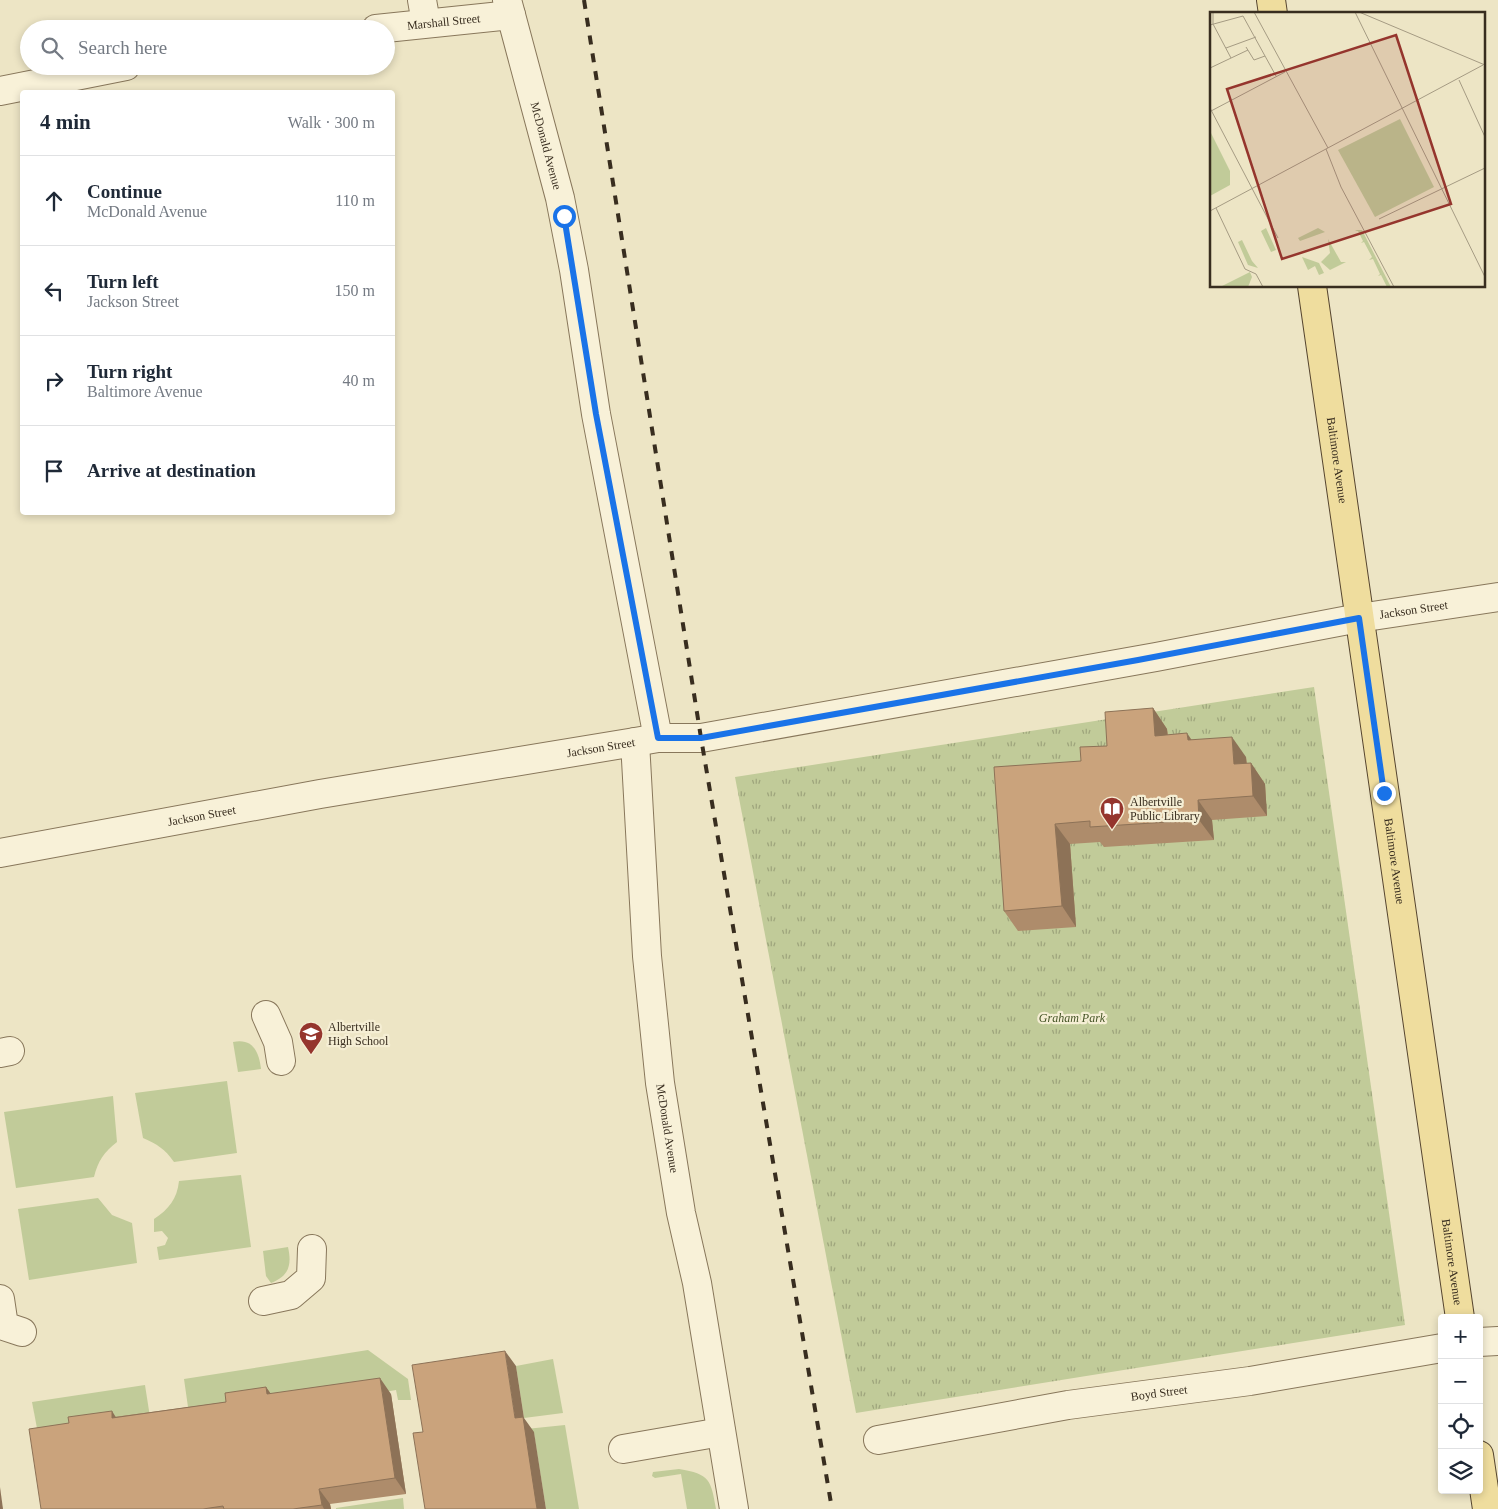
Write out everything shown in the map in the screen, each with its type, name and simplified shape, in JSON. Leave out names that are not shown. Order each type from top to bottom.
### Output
[{"type":"main road","name":"Baltimore Avenue","points":[[1312,288],[1459,1314]]},
{"type":"main road","points":[[1483,1482],[1487,1509]]},
{"type":"street","name":"Marshall Street","points":[[395,22],[424,12],[509,7]]},
{"type":"street","name":"McDonald Avenue","points":[[509,7],[543,128],[560,198],[574,270],[646,740],[648,956],[660,1083],[681,1214],[697,1283],[734,1509]]},
{"type":"street","points":[[0,91],[81,75]]},
{"type":"street","name":"Jackson Street","points":[[0,853],[320,794],[646,740],[701,738],[1147,659],[1359,618],[1498,597]]},
{"type":"street","points":[[266,1015],[278,1042],[281,1061]]},
{"type":"street","points":[[263,1302],[292,1294],[311,1278],[312,1248]]},
{"type":"street","points":[[0,1299],[4,1326],[22,1332]]},
{"type":"street","points":[[1483,1342],[1498,1341]]},
{"type":"street","name":"Boyd Street","points":[[878,1440],[1068,1405],[1250,1381],[1438,1349]]},
{"type":"street","points":[[623,1450],[721,1432]]},
{"type":"green space","name":"Graham Park","points":[[1314,687],[1405,1325],[856,1413],[735,777]]},
{"type":"green space","points":[[240,1041],[250,1044],[257,1052],[261,1069],[238,1072],[233,1042]]},
{"type":"green space","points":[[227,1081],[237,1153],[174,1162],[160,1147],[143,1138],[135,1093]]},
{"type":"green space","points":[[113,1096],[117,1142],[102,1157],[94,1177],[16,1188],[4,1112]]},
{"type":"green space","points":[[241,1175],[251,1247],[159,1260],[157,1247],[165,1245],[168,1238],[162,1231],[154,1232],[154,1219],[171,1203],[179,1181]]},
{"type":"green space","points":[[98,1198],[112,1215],[132,1223],[137,1263],[29,1280],[18,1209]]},
{"type":"green space","points":[[288,1247],[290,1259],[288,1269],[282,1277],[271,1283],[266,1276],[263,1251]]},
{"type":"green space","points":[[368,1350],[408,1379],[411,1400],[398,1400],[396,1390],[278,1410],[189,1414],[184,1379]]},
{"type":"green space","points":[[553,1359],[563,1413],[524,1418],[516,1366]]},
{"type":"green space","points":[[145,1385],[152,1430],[40,1444],[32,1402]]},
{"type":"green space","points":[[565,1425],[579,1509],[546,1509],[534,1433],[526,1429]]},
{"type":"green space","points":[[679,1469],[697,1473],[707,1480],[712,1491],[716,1509],[687,1509],[681,1474],[655,1478],[652,1476],[653,1472]]},
{"type":"green space","points":[[403,1498],[404,1509],[336,1509],[336,1508]]},
{"type":"building","name":"Albertville Public Library","points":[[1153,708],[1155,736],[1187,733],[1188,740],[1232,737],[1234,764],[1251,763],[1253,796],[1198,800],[1199,820],[1090,827],[1090,821],[1055,824],[1062,906],[1004,911],[994,767],[1081,761],[1080,747],[1107,746],[1105,712]]},
{"type":"building","points":[[505,1351],[515,1418],[523,1417],[537,1509],[425,1509],[413,1433],[423,1432],[412,1365]]},
{"type":"building","points":[[380,1378],[395,1478],[319,1489],[322,1505],[293,1509],[224,1509],[223,1506],[203,1509],[41,1509],[29,1429],[69,1423],[68,1417],[112,1411],[112,1418],[226,1402],[225,1393],[266,1387],[267,1394]]},
{"type":"railway","points":[[584,0],[701,738],[832,1509]]},
{"type":"place","name":"Albertville Public Library","points":[[1112,830]]},
{"type":"place","name":"Albertville High School","points":[[311,1055]]},
{"type":"route","points":[[564,216],[596,414],[658,738],[701,738],[1138,660],[1359,618],[1384,793]]}]
